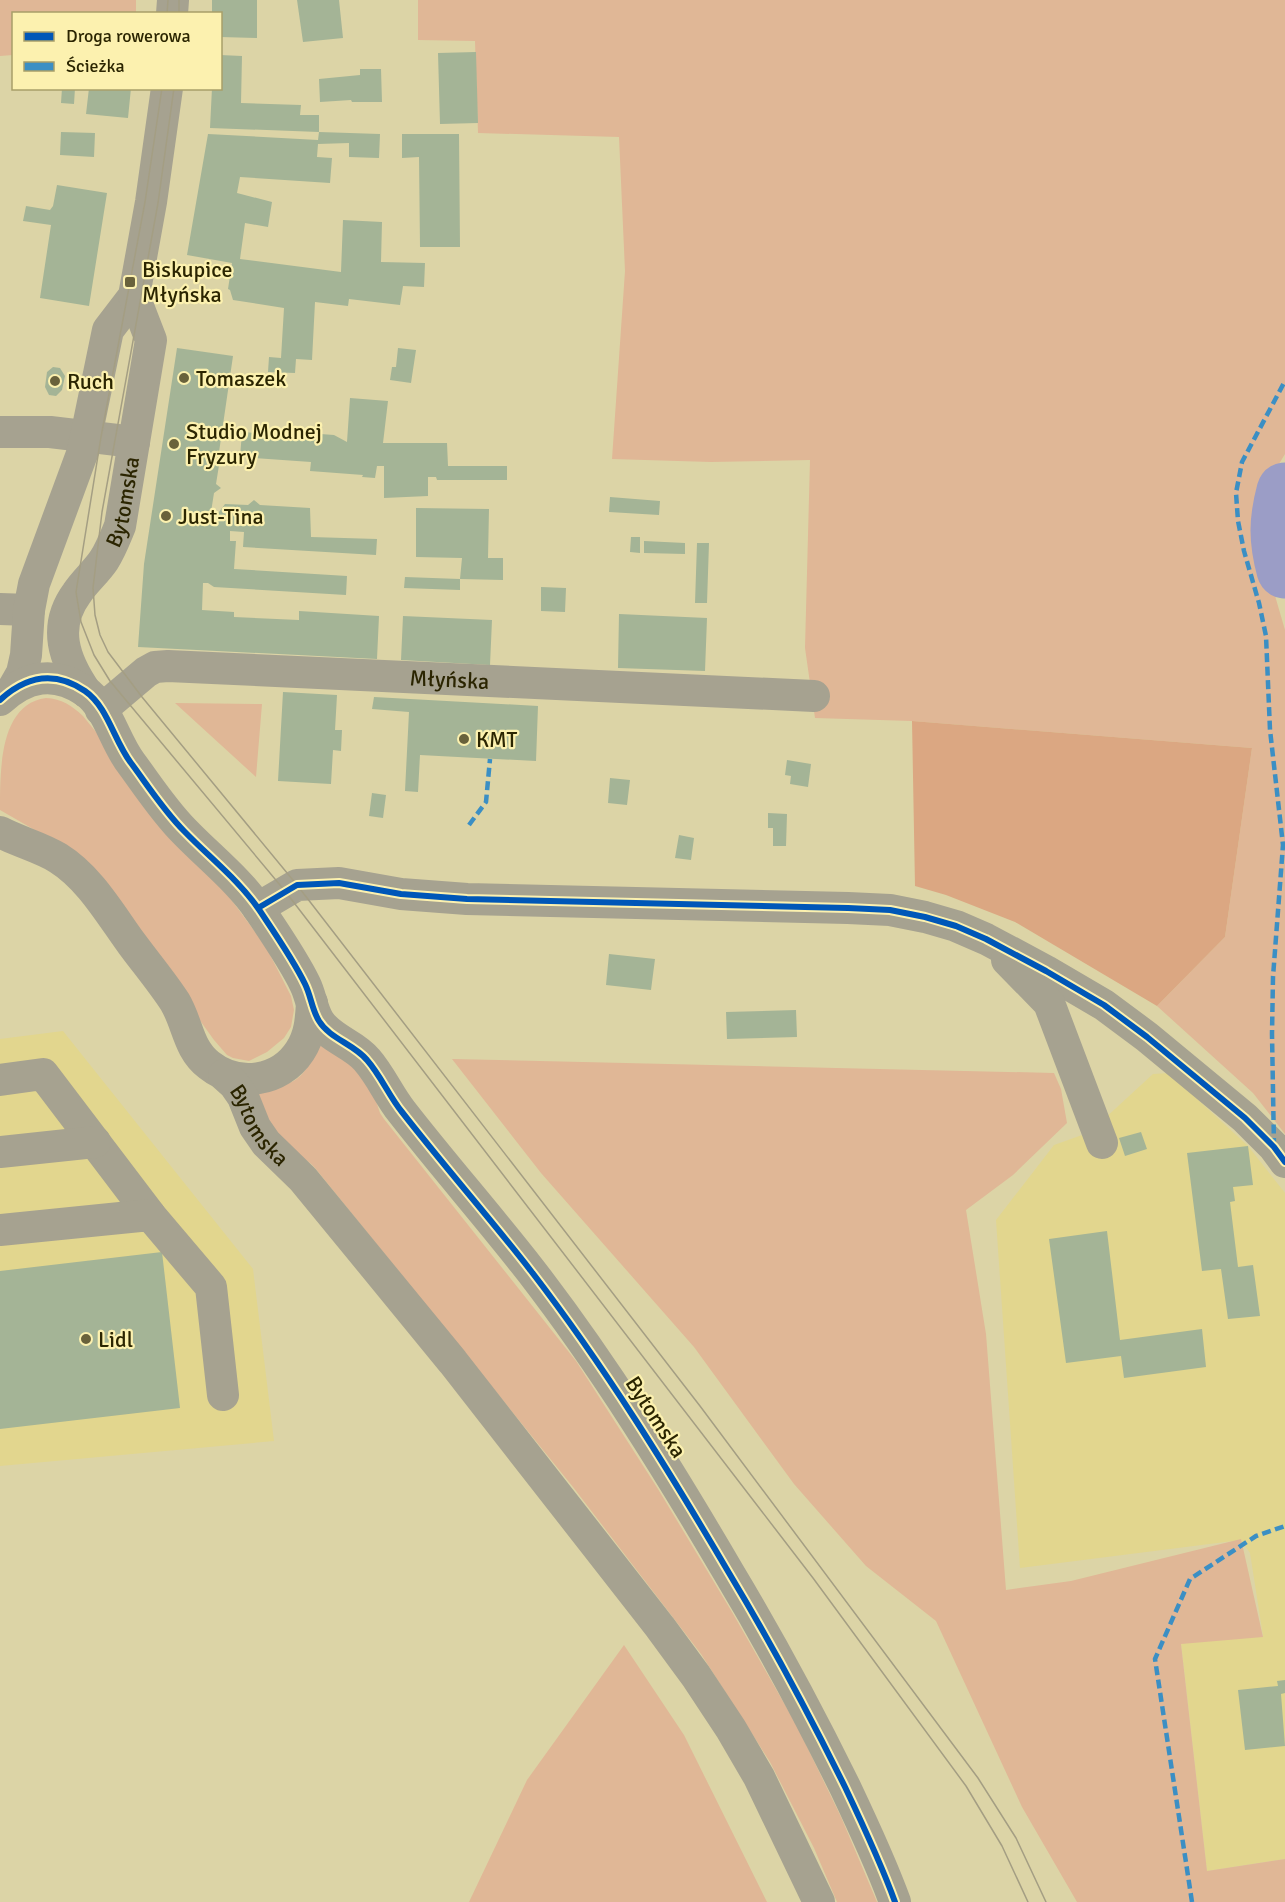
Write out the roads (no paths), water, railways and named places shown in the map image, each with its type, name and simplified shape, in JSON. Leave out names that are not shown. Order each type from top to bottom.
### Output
[{"type":"street","name":"Bytomska","points":[[7,694],[22,673],[26,655],[14,609],[34,584],[75,479],[87,435],[108,330],[134,296],[152,202],[167,90]]},
{"type":"street","name":"Bytomska","points":[[134,296],[151,340],[120,526],[103,562],[76,594],[65,616],[62,635],[66,656],[73,673],[94,701],[127,759],[181,828],[221,865],[258,908],[305,983],[322,1025],[329,1032],[356,1048],[365,1057],[398,1108],[529,1269],[589,1348],[649,1438],[785,1668],[848,1795],[885,1873],[896,1902]]},
{"type":"street","points":[[0,432],[50,432],[134,442]]},
{"type":"street","name":"Młyńska","points":[[94,701],[155,667],[168,666],[814,696]]},
{"type":"street","points":[[7,694],[29,680],[43,678],[71,684],[94,701]]},
{"type":"street","name":"Bytomska","points":[[3,835],[36,846],[59,859],[78,874],[97,896],[176,1004],[191,1043],[198,1054],[234,1084],[243,1097],[255,1127],[266,1143],[303,1179],[453,1362],[654,1619],[731,1729],[786,1829],[819,1902]]},
{"type":"street","points":[[258,908],[297,885],[339,883],[401,894],[467,899],[890,910],[935,920],[986,939],[1104,1005],[1245,1118],[1285,1162]]},
{"type":"street","points":[[986,939],[1049,1003],[1102,1143]]},
{"type":"street","points":[[224,1075],[242,1080],[258,1079],[274,1074],[289,1064],[300,1051],[307,1036],[312,1003]]},
{"type":"street","points":[[0,1080],[43,1074],[150,1215],[211,1287],[223,1395]]},
{"type":"street","points":[[0,1152],[95,1142]]},
{"type":"street","points":[[0,1230],[150,1215]]},
{"type":"waterway","points":[[1285,491],[1279,530],[1280,549],[1285,570]]},
{"type":"tram line","points":[[167,12],[168,0]]},
{"type":"tram line","points":[[179,0],[179,12]]},
{"type":"tram line","points":[[162,90],[145,202],[101,437],[76,592],[81,622],[94,655],[110,681],[285,891],[813,1578],[966,1786],[1002,1846],[1028,1902]]},
{"type":"tram line","points":[[174,90],[158,203],[102,512],[93,588],[95,615],[100,635],[108,652],[142,697],[297,885],[700,1406],[978,1778],[1016,1838],[1046,1902]]},
{"type":"place","name":"Biskupice Młyńska","points":[[130,282]]},
{"type":"place","name":"Tomaszek","points":[[184,378]]},
{"type":"place","name":"Ruch","points":[[55,381]]},
{"type":"place","name":"Studio Modnej Fryzury","points":[[174,444]]},
{"type":"place","name":"Just-Tina","points":[[166,516]]},
{"type":"place","name":"KMT","points":[[464,739]]},
{"type":"place","name":"Lidl","points":[[86,1339]]}]
